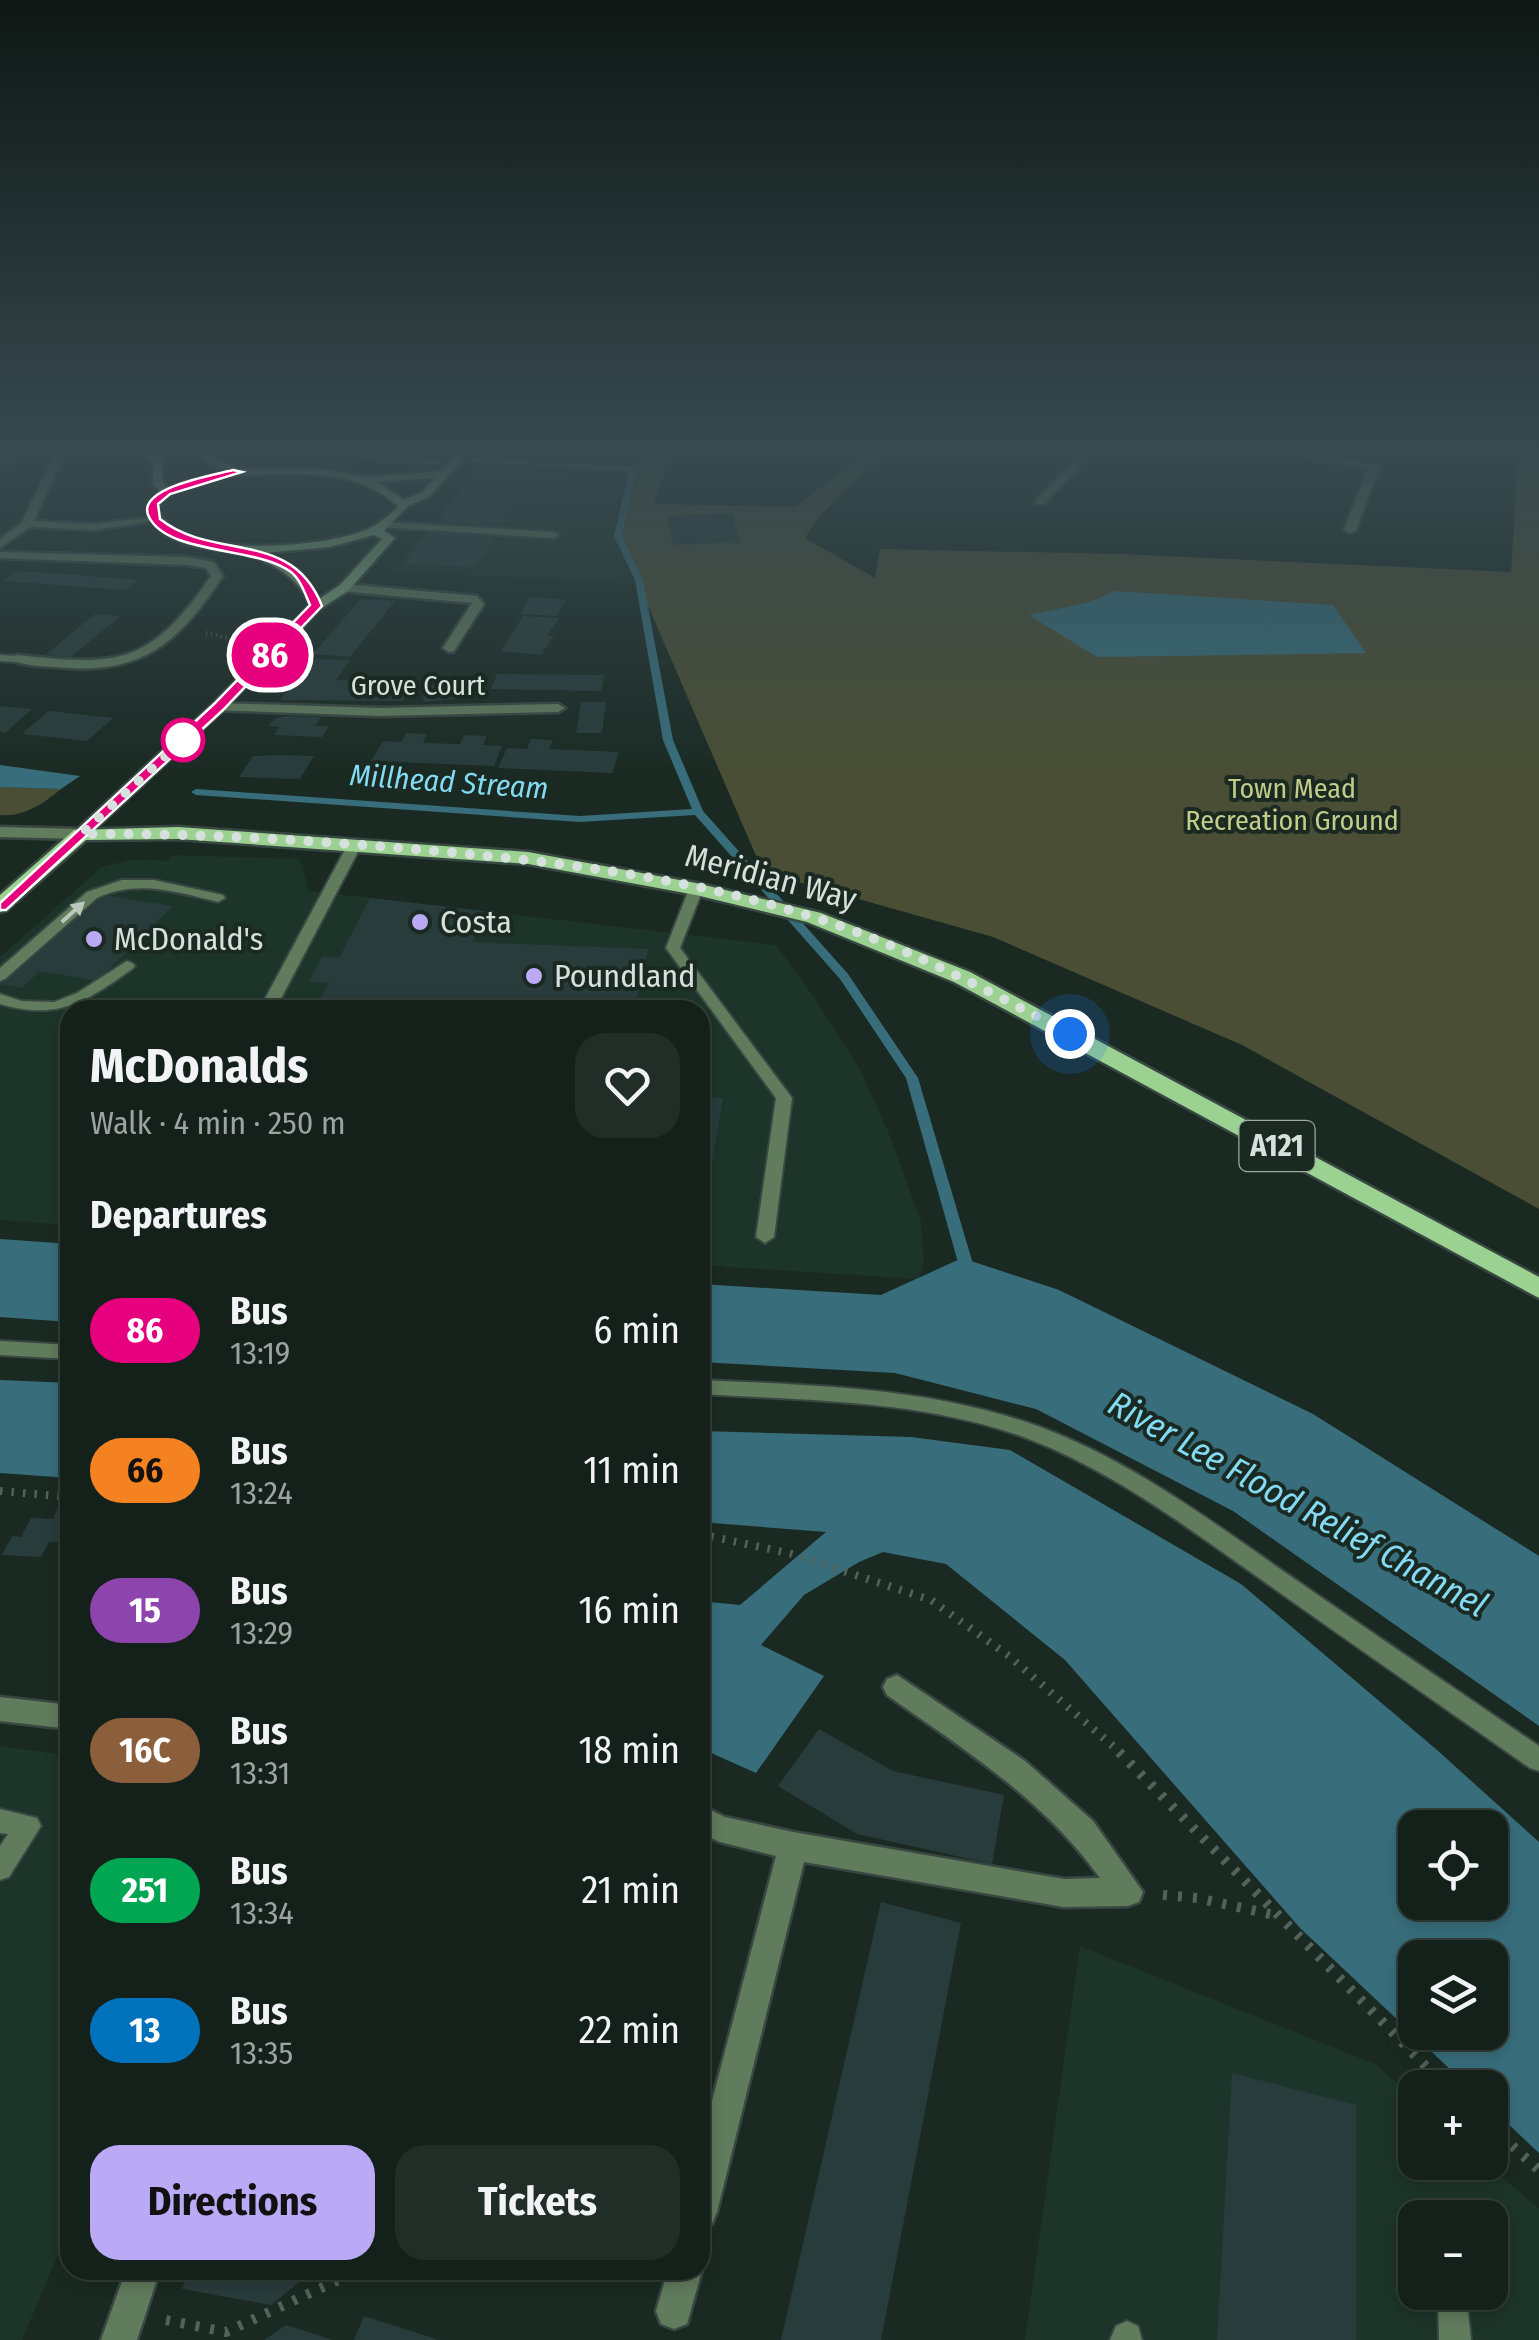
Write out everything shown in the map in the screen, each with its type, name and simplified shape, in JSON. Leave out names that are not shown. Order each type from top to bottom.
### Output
[{"type":"main road","points":[[267,558],[294,569],[308,586],[316,606]]},
{"type":"main road","points":[[0,906],[218,707],[316,606],[344,588],[371,558]]},
{"type":"main road","name":"Meridian Way","points":[[81,834],[178,833],[528,858],[614,872],[814,917],[932,962],[1014,1004],[1539,1290]]},
{"type":"street","points":[[17,659],[75,664],[130,660],[171,630],[201,601],[217,576],[210,565],[186,561],[99,558]]},
{"type":"street","points":[[344,588],[476,600],[478,604],[448,648]]},
{"type":"street","name":"Grove Court","points":[[218,707],[380,712],[558,708]]},
{"type":"street","points":[[0,832],[81,834]]},
{"type":"street","points":[[897,1687],[1015,1770],[1083,1831],[1128,1892]]},
{"type":"street","points":[[0,1709],[60,1716]]},
{"type":"street","points":[[710,1824],[793,1846],[1064,1893],[1128,1892]]},
{"type":"street","points":[[710,2173],[793,1846]]},
{"type":"street","points":[[119,2340],[140,2280]]},
{"type":"street","points":[[674,2311],[682,2280]]},
{"type":"lane","points":[[0,658],[17,659]]},
{"type":"lane","points":[[273,1000],[355,844]]},
{"type":"lane","points":[[0,976],[92,895],[115,884],[141,883],[218,898]]},
{"type":"lane","points":[[696,889],[673,948],[784,1098],[765,1237]]},
{"type":"lane","points":[[79,1000],[127,966]]},
{"type":"lane","points":[[0,999],[39,1006],[60,1004]]},
{"type":"lane","points":[[0,1348],[60,1351]]},
{"type":"lane","points":[[710,1388],[846,1395],[933,1406],[1021,1428],[1087,1456],[1166,1502],[1539,1760]]},
{"type":"lane","points":[[0,1821],[28,1826],[0,1868]]},
{"type":"lane","points":[[1453,2310],[1455,2340]]},
{"type":"path","points":[[171,630],[226,635],[252,646]]},
{"type":"path","points":[[0,1491],[60,1496]]},
{"type":"path","points":[[710,1536],[792,1554],[931,1600],[1009,1656],[1124,1755],[1429,2070]]},
{"type":"path","points":[[1128,1892],[1197,1898],[1280,1917]]},
{"type":"path","points":[[1508,2142],[1539,2170]]},
{"type":"path","points":[[172,2321],[224,2336],[339,2280]]},
{"type":"shaded area","points":[[404,558],[625,558],[638,584],[393,571]]},
{"type":"shaded area","points":[[172,855],[300,859],[309,891],[776,945],[861,1071],[890,1136],[921,1222],[924,1261],[920,1276],[916,1279],[710,1266],[710,1000],[60,1000],[60,1224],[0,1220],[0,957],[102,867],[133,859],[167,861]]},
{"type":"shaded area","points":[[0,1746],[60,1755],[60,2250],[22,2340],[0,2340]]},
{"type":"shaded area","points":[[1080,1946],[1375,2064],[1398,2084],[1398,2180],[1506,2180],[1539,2209],[1539,2340],[1025,2340]]},
{"type":"green space","name":"Town Mead Recreation Ground","points":[[628,558],[840,558],[875,578],[878,558],[1211,558],[1511,572],[1512,558],[1539,558],[1539,1209],[1242,1045],[993,937],[763,872]]},
{"type":"green space","points":[[0,787],[61,789],[33,808],[0,815]]},
{"type":"water","points":[[1115,591],[1333,605],[1366,653],[1097,657],[1029,615],[1090,602]]},
{"type":"water","points":[[0,765],[80,776],[61,789],[0,787]]},
{"type":"water","points":[[0,1239],[60,1243],[60,1321],[0,1317]]},
{"type":"water","name":"River Lee Flood Relief Channel","points":[[962,1258],[1059,1290],[1313,1414],[1539,1556],[1539,1726],[1233,1511],[1036,1409],[895,1373],[710,1363],[710,1285],[881,1295]]},
{"type":"water","points":[[0,1380],[60,1383],[60,1477],[0,1473]]},
{"type":"water","points":[[710,1431],[911,1437],[1010,1450],[1241,1584],[1504,1810],[1398,1810],[1398,1920],[1508,1920],[1508,1814],[1539,1842],[1539,2153],[1508,2124],[1508,2070],[1451,2070],[1430,2050],[1508,2050],[1508,1940],[1398,1940],[1398,2020],[1300,1928],[1065,1660],[946,1564],[883,1552],[804,1595],[761,1645],[824,1676],[756,1773],[710,1752],[710,1602],[740,1605],[826,1532],[710,1523]]},
{"type":"building","points":[[408,558],[480,558],[474,567],[404,564]]},
{"type":"building","points":[[17,571],[138,580],[125,590],[3,581]]},
{"type":"building","points":[[530,597],[566,600],[556,616],[520,614]]},
{"type":"building","points":[[361,599],[395,601],[350,657],[313,654]]},
{"type":"building","points":[[95,614],[120,616],[71,657],[45,655]]},
{"type":"building","points":[[523,616],[559,618],[547,636],[554,636],[541,655],[501,651]]},
{"type":"building","points":[[312,659],[350,660],[336,680],[414,684],[403,701],[280,700]]},
{"type":"building","points":[[497,674],[605,675],[601,691],[491,689]]},
{"type":"building","points":[[477,681],[481,696],[424,702],[421,687]]},
{"type":"building","points":[[581,702],[606,702],[602,733],[576,733]]},
{"type":"building","points":[[0,706],[32,709],[5,733],[0,732]]},
{"type":"building","points":[[49,711],[113,718],[87,741],[22,734]]},
{"type":"building","points":[[321,717],[315,726],[329,726],[322,737],[274,735],[279,727],[269,726],[274,719]]},
{"type":"building","points":[[406,733],[427,734],[423,743],[460,744],[464,735],[487,736],[483,745],[502,746],[494,766],[371,761],[383,741],[401,742]]},
{"type":"building","points":[[531,739],[553,740],[549,749],[619,752],[612,773],[498,768],[507,748],[527,749]]},
{"type":"building","points":[[253,756],[314,756],[300,779],[239,777]]},
{"type":"building","name":"McDonald's","points":[[97,894],[173,906],[97,981],[40,971],[22,988],[0,984]]},
{"type":"building","points":[[370,898],[485,911],[472,942],[648,949],[636,1000],[320,1000],[329,983],[309,982],[322,957],[339,958]]},
{"type":"building","points":[[710,1097],[723,1098],[710,1174]]},
{"type":"building","points":[[60,1505],[60,1543],[49,1542],[41,1557],[2,1555],[12,1536],[21,1537],[31,1518],[53,1519]]},
{"type":"building","points":[[819,1729],[893,1771],[1004,1795],[992,1864],[857,1834],[778,1786]]},
{"type":"building","points":[[881,1902],[961,1923],[881,2340],[781,2340]]},
{"type":"building","points":[[1232,2073],[1356,2105],[1356,2340],[1217,2340]]},
{"type":"building","points":[[185,2280],[302,2280],[271,2305],[182,2289]]},
{"type":"building","points":[[364,2316],[436,2339],[436,2340],[354,2340]]},
{"type":"building","points":[[286,2325],[330,2339],[330,2340],[264,2340]]},
{"type":"waterway","points":[[629,558],[639,580],[668,740],[698,812]]},
{"type":"waterway","name":"Millhead Stream","points":[[196,792],[580,819],[698,812]]},
{"type":"waterway","points":[[698,812],[844,977],[912,1078],[966,1266],[973,1272]]},
{"type":"bus line","name":"86","points":[[0,906],[218,707],[316,606],[308,586],[294,569],[267,558]]},
{"type":"place","name":"Costa","points":[[420,922]]},
{"type":"place","name":"McDonald's","points":[[94,939]]},
{"type":"place","name":"Poundland","points":[[534,976]]},
{"type":"route","points":[[183,740],[194,730],[81,834],[178,833],[355,844],[528,858],[614,872],[814,917],[932,962],[1070,1034]]}]
